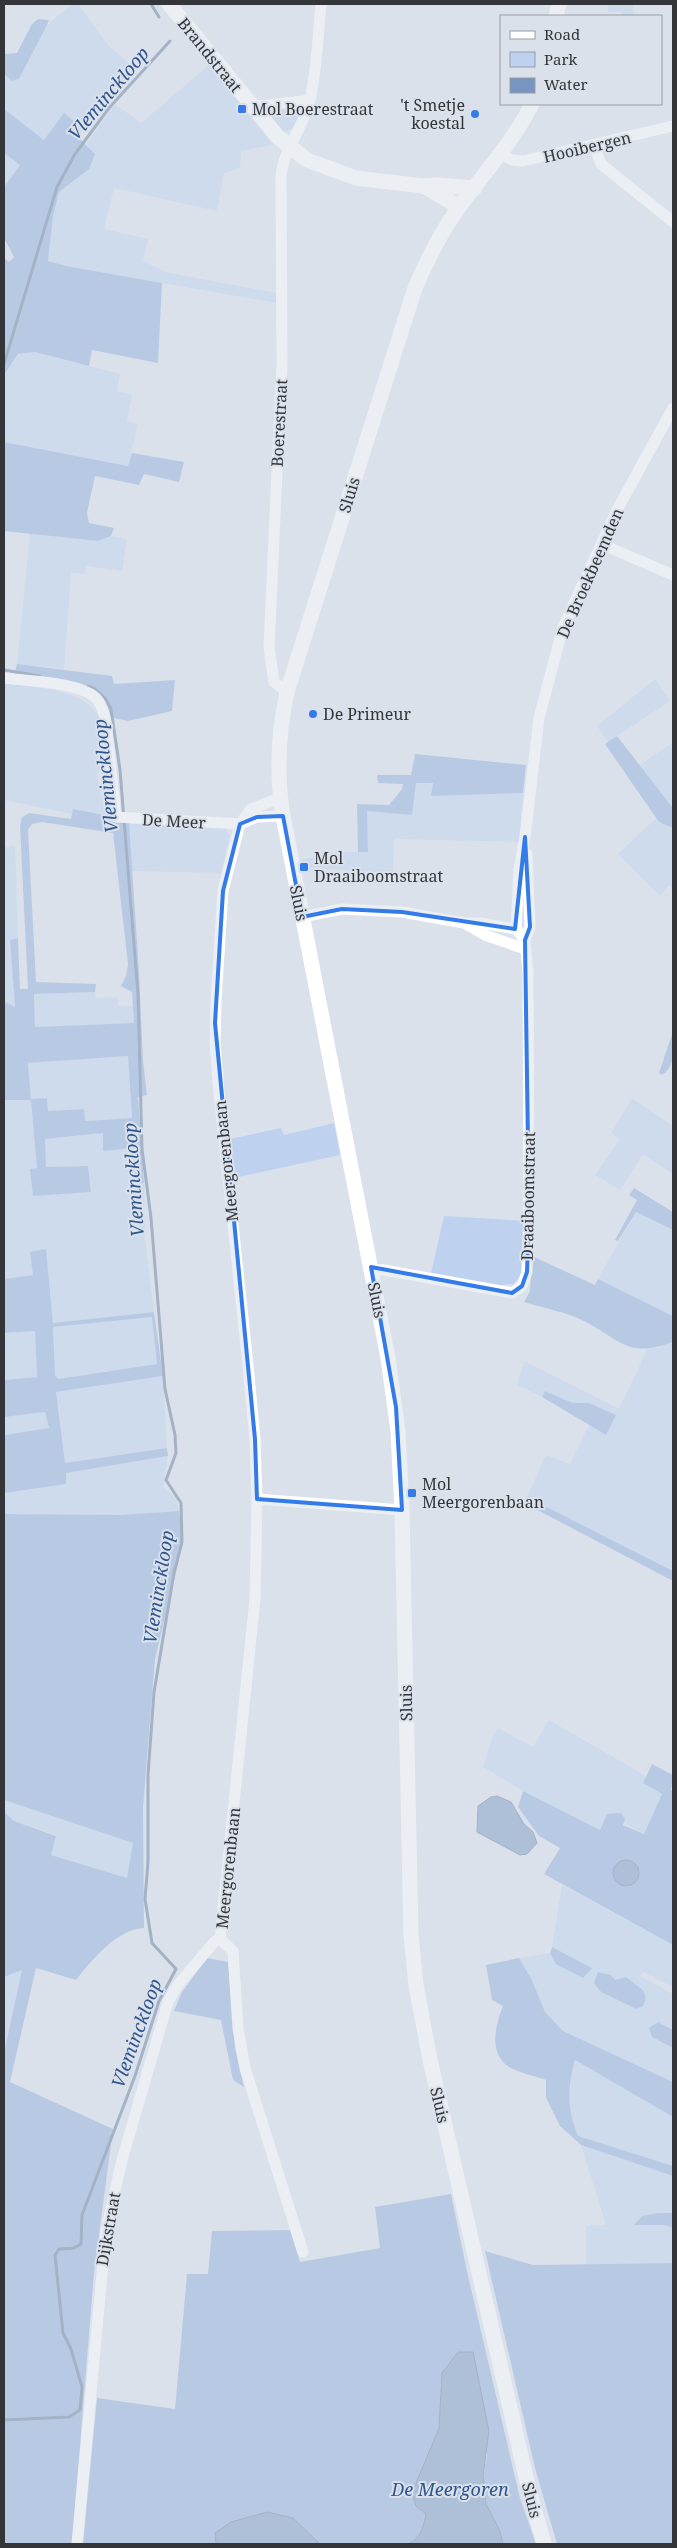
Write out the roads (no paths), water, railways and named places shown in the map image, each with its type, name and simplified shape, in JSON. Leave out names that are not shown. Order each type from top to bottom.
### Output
[{"type":"street","name":"Brandstraat","points":[[169,4],[278,138],[307,160],[356,178],[423,186],[438,185],[475,188]]},
{"type":"street","name":"Boerestraat","points":[[287,692],[274,682],[269,648],[282,363],[281,176],[282,167],[301,128],[310,100],[321,4]]},
{"type":"street","name":"Brandstraat","points":[[252,107],[310,100]]},
{"type":"street","name":"Sluis","points":[[531,105],[501,154],[459,207],[426,263],[412,295],[287,692],[279,738],[280,798],[283,816],[396,1407],[402,1510],[411,1935],[416,1984],[430,2060],[526,2477],[544,2544]]},
{"type":"street","name":"Hooibergen","points":[[501,154],[512,160],[523,161],[594,146],[673,126]]},
{"type":"street","points":[[594,146],[601,164],[673,222]]},
{"type":"street","name":"Brandstraat","points":[[423,186],[459,207]]},
{"type":"street","name":"De Broekbeemden","points":[[516,929],[519,870],[526,838],[539,718],[563,628],[633,479],[673,408]]},
{"type":"street","points":[[601,544],[673,576]]},
{"type":"street","name":"De Meer","points":[[4,678],[83,690],[95,697],[103,708],[106,722],[116,817],[240,824]]},
{"type":"street","points":[[240,824],[251,809],[280,798]]},
{"type":"street","points":[[240,824],[256,817],[283,816]]},
{"type":"street","name":"Meergorenbaan","points":[[240,824],[223,891],[216,1001],[216,1044],[254,1429],[256,1599],[220,1939],[233,1951],[238,2028],[245,2068],[303,2252]]},
{"type":"street","name":"De Broekbeemden","points":[[525,945],[530,927],[526,838]]},
{"type":"street","points":[[302,917],[342,909],[402,912],[464,923],[481,923],[516,929],[525,945]]},
{"type":"street","points":[[464,923],[485,935],[525,945]]},
{"type":"street","name":"Draaiboomstraat","points":[[371,1270],[384,1270],[512,1293],[522,1286],[527,1272],[529,1213],[528,972],[525,945]]},
{"type":"street","points":[[256,1499],[402,1510]]},
{"type":"street","name":"Dijkstraat","points":[[77,2544],[102,2261],[112,2200],[168,2002],[177,1986],[215,1941],[220,1939]]},
{"type":"water","points":[[497,1796],[511,1802],[524,1824],[533,1832],[537,1843],[527,1854],[520,1855],[477,1832],[478,1806],[491,1797]]},
{"type":"water","points":[[626,1860],[635,1864],[639,1873],[635,1882],[626,1886],[617,1882],[613,1873],[617,1864]]},
{"type":"water","name":"De Meergoren","points":[[458,2352],[473,2352],[489,2431],[483,2476],[486,2504],[500,2531],[503,2544],[408,2544],[419,2536],[426,2514],[416,2506],[412,2493],[439,2428],[442,2373]]},
{"type":"water","points":[[267,2512],[293,2518],[320,2544],[216,2544],[215,2533],[231,2522]]},
{"type":"waterway","name":"Vleminckloop","points":[[151,4],[159,17]]},
{"type":"waterway","name":"Vleminckloop","points":[[4,364],[57,187],[75,154],[109,108],[170,41]]},
{"type":"waterway","name":"Vleminckloop","points":[[4,670],[40,676]]},
{"type":"waterway","name":"Vleminckloop","points":[[4,2420],[69,2417],[80,2410],[82,2387],[71,2349],[63,2333],[55,2255],[59,2249],[74,2248],[81,2244],[82,2215],[135,2076],[159,2001],[176,1969],[152,1943],[145,1899],[148,1862],[148,1775],[154,1692],[174,1573],[182,1542],[181,1503],[166,1480],[176,1453],[175,1435],[165,1389],[151,1218],[142,1149],[138,994],[120,770],[111,709],[105,698],[95,689],[88,686]]},
{"type":"place","name":"Mol Boerestraat","points":[[242,109]]},
{"type":"place","name":"'t Smetje koestal","points":[[475,114]]},
{"type":"place","name":"De Primeur","points":[[313,714]]},
{"type":"place","name":"Mol Draaiboomstraat","points":[[304,867]]},
{"type":"place","name":"Mol Meergorenbaan","points":[[412,1493]]}]
